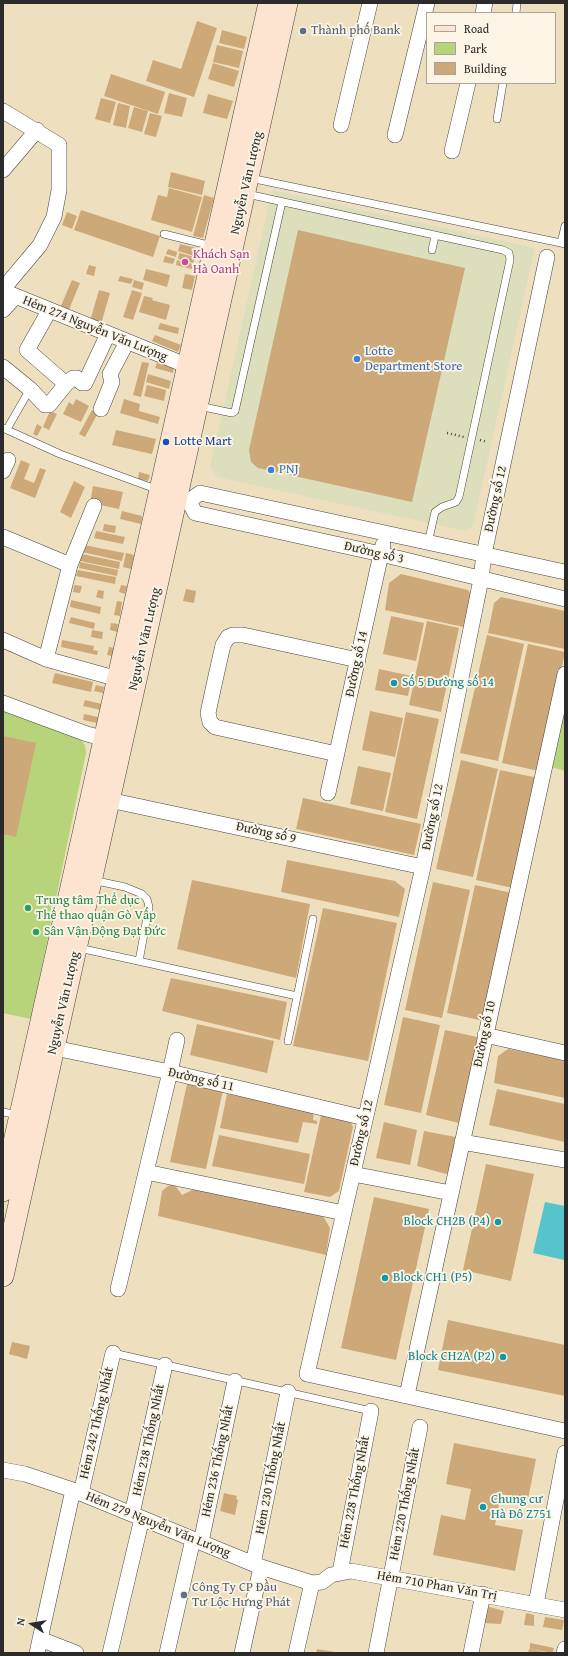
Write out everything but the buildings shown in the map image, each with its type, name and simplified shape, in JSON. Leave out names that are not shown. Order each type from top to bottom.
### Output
[{"type":"street","name":"Nguyễn Văn Lượng","points":[[3,1276],[9,1222],[45,1046],[113,741],[175,498],[197,405],[238,184],[269,3]]},
{"type":"street","name":"Nguyễn Văn Lượng","points":[[3,1192],[11,1114],[45,1046],[76,947],[109,800],[118,679],[175,498],[188,366],[214,246],[238,184],[287,3]]},
{"type":"street","points":[[341,125],[370,3]]},
{"type":"street","points":[[396,135],[427,3]]},
{"type":"street","points":[[452,151],[468,84]]},
{"type":"street","points":[[3,111],[59,145],[58,190],[54,217],[40,245],[7,293],[3,310]]},
{"type":"street","points":[[3,170],[36,130]]},
{"type":"street","name":"Đường số 12","points":[[407,1395],[307,1374],[422,867],[481,579],[484,554],[547,257]]},
{"type":"street","name":"Hẻm 274 Nguyễn Văn Lượng","points":[[7,293],[188,366]]},
{"type":"street","points":[[49,311],[27,350],[28,353],[66,384]]},
{"type":"street","points":[[3,367],[30,389],[45,405],[49,405],[66,384],[75,378],[82,383],[86,383],[108,334]]},
{"type":"street","points":[[101,409],[112,382],[110,374],[127,342]]},
{"type":"street","name":"Đường số 3","points":[[175,498],[200,493],[428,544],[484,554],[565,572]]},
{"type":"street","name":"Đường số 3","points":[[175,498],[195,513],[381,554],[565,599]]},
{"type":"street","points":[[46,659],[70,564],[94,506]]},
{"type":"street","name":"Đường số 14","points":[[328,793],[386,534]]},
{"type":"street","points":[[3,537],[70,564]]},
{"type":"street","points":[[337,754],[215,727],[210,722],[208,713],[217,671],[225,640],[238,634],[358,660]]},
{"type":"street","points":[[3,640],[46,659],[118,679]]},
{"type":"street","name":"Đường số 10","points":[[407,1395],[565,674]]},
{"type":"street","points":[[3,703],[113,741]]},
{"type":"street","name":"Đường số 9","points":[[109,800],[422,867]]},
{"type":"street","points":[[485,1035],[565,1053]]},
{"type":"street","points":[[118,1289],[177,1040]]},
{"type":"street","name":"Đường số 11","points":[[45,1046],[170,1072],[365,1118]]},
{"type":"street","points":[[462,1142],[565,1160]]},
{"type":"street","points":[[146,1172],[344,1213]]},
{"type":"street","points":[[352,1174],[451,1193]]},
{"type":"street","name":"Hẻm 242 Thống Nhất","points":[[39,1646],[113,1353]]},
{"type":"street","name":"Hẻm 238 Thống Nhất","points":[[110,1653],[165,1365]]},
{"type":"street","name":"Hẻm 236 Thống Nhất","points":[[167,1653],[197,1541],[235,1381]]},
{"type":"street","name":"Hẻm 230 Thống Nhất","points":[[242,1653],[288,1392]]},
{"type":"street","points":[[407,1395],[565,1431]]},
{"type":"street","name":"Hẻm 228 Thống Nhất","points":[[340,1572],[371,1411]]},
{"type":"street","name":"Hẻm 220 Thống Nhất","points":[[376,1653],[420,1427]]},
{"type":"street","points":[[536,1604],[565,1453]]},
{"type":"street","name":"Hẻm 279 Nguyễn Văn Lượng","points":[[3,1470],[25,1474],[77,1492],[257,1565],[312,1583]]},
{"type":"street","name":"Hẻm 710 Phan Văn Trị","points":[[312,1583],[322,1582],[331,1575],[351,1570],[565,1610]]},
{"type":"street","points":[[296,1653],[312,1583]]},
{"type":"street","points":[[471,1653],[482,1594]]},
{"type":"street","points":[[39,1646],[76,1653]]},
{"type":"street","points":[[564,1653],[565,1649]]},
{"type":"lane","points":[[497,119],[504,84]]},
{"type":"lane","points":[[238,184],[282,202],[503,250],[509,253],[510,260],[459,497],[456,502],[442,507],[435,512],[428,544]]},
{"type":"lane","points":[[238,184],[563,244],[565,226]]},
{"type":"lane","points":[[197,405],[232,413],[235,411],[282,202]]},
{"type":"lane","points":[[164,234],[214,246]]},
{"type":"lane","points":[[432,250],[435,236]]},
{"type":"lane","points":[[30,389],[5,429],[60,454],[175,498]]},
{"type":"lane","points":[[91,880],[125,887],[142,894],[147,899],[149,907],[139,961]]},
{"type":"lane","points":[[288,1041],[313,918]]},
{"type":"lane","points":[[76,947],[297,996]]},
{"type":"lane","points":[[113,1353],[371,1411]]},
{"type":"shaded area","points":[[272,190],[535,248],[473,526],[465,531],[217,477],[210,467]]},
{"type":"green space","name":"Trung tâm Thể dục Thể thao quận Gò Vấp","points":[[3,708],[80,739],[85,745],[86,753],[31,1019],[3,1013]]},
{"type":"green space","points":[[565,710],[565,771],[551,767]]},
{"type":"water","points":[[545,1202],[565,1206],[564,1260],[533,1253]]},
{"type":"place","name":"Thành phố Bank","points":[[303,31]]},
{"type":"place","name":"Khách Sạn Hà Oanh","points":[[185,262]]},
{"type":"place","name":"Lotte Department Store","points":[[357,359]]},
{"type":"place","name":"Lotte Mart","points":[[166,442]]},
{"type":"place","name":"PNJ","points":[[271,470]]},
{"type":"place","name":"Số 5 Đường số 14","points":[[394,683]]},
{"type":"place","name":"Trung tâm Thể dục Thể thao quận Gò Vấp","points":[[28,908]]},
{"type":"place","name":"Sân Vận Động Đạt Đức","points":[[36,932]]},
{"type":"place","name":"Block CH2B (P4)","points":[[498,1222]]},
{"type":"place","name":"Block CH1 (P5)","points":[[385,1278]]},
{"type":"place","name":"Block CH2A (P2)","points":[[503,1357]]},
{"type":"place","name":"Chung cư Hà Đô Z751","points":[[483,1507]]},
{"type":"place","name":"Công Ty CP Đầu Tư Lộc Hưng Phát","points":[[184,1595]]}]
